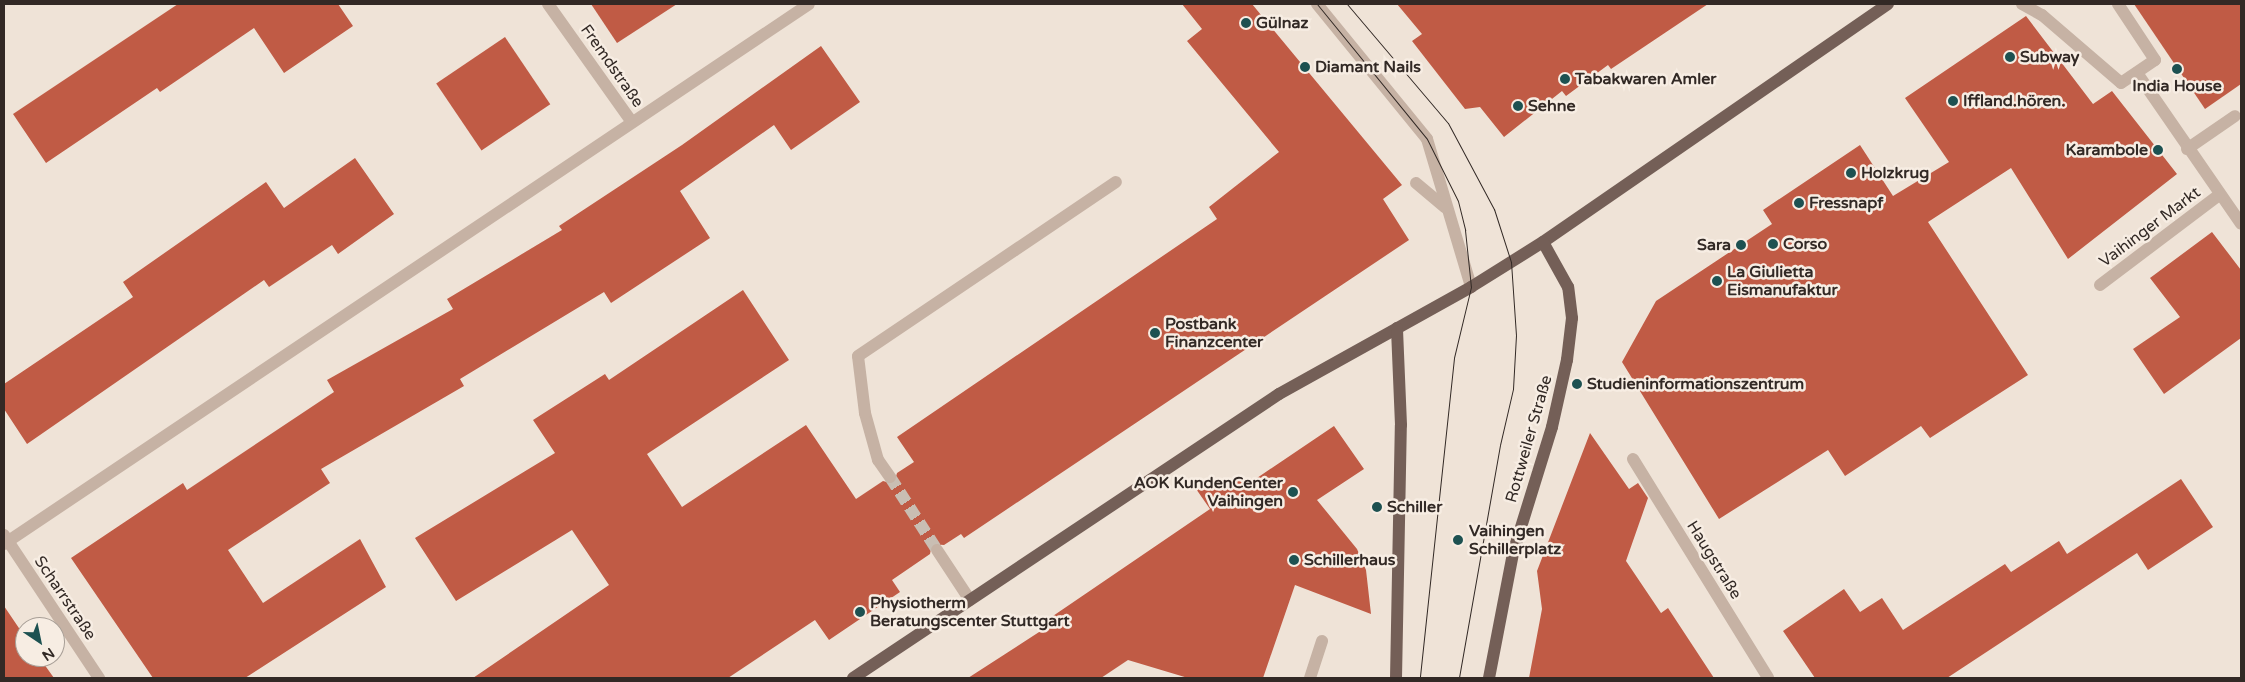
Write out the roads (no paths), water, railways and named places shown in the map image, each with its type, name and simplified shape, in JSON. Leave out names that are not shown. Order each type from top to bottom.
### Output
[{"type":"main road","points":[[853,678],[1279,394],[1471,288],[1542,242],[1888,4]]},
{"type":"main road","name":"Rottweiler Straße","points":[[1489,678],[1513,553],[1552,427],[1567,360],[1572,318],[1568,287],[1542,242]]},
{"type":"main road","points":[[1396,678],[1402,425],[1397,328]]},
{"type":"street","name":"Fremdstraße","points":[[548,4],[632,122]]},
{"type":"street","points":[[5,540],[809,4]]},
{"type":"street","points":[[1317,4],[1427,139],[1445,208],[1471,288]]},
{"type":"street","points":[[2022,4],[2025,8],[2042,15],[2121,83],[2155,60],[2118,4]]},
{"type":"street","name":"Vaihinger Markt","points":[[2138,73],[2187,149],[2241,224]]},
{"type":"street","points":[[2187,149],[2235,116]]},
{"type":"street","points":[[890,477],[878,460],[864,413],[858,356],[1116,182]]},
{"type":"street","points":[[1416,183],[1445,208]]},
{"type":"street","name":"Vaihinger Markt","points":[[2100,285],[2219,195]]},
{"type":"street","name":"Haugstraße","points":[[1633,459],[1768,678]]},
{"type":"street","name":"Scharrstraße","points":[[5,540],[99,678]]},
{"type":"street","points":[[937,550],[970,600]]},
{"type":"street","points":[[1310,678],[1322,641]]},
{"type":"tunnel","points":[[890,477],[937,550]]},
{"type":"tram line","points":[[1317,4],[1427,139],[1458,201],[1465,230],[1471,287],[1454,358],[1420,678]]},
{"type":"tram line","points":[[1347,4],[1448,123],[1494,209],[1511,262],[1516,335],[1513,389],[1500,445],[1459,678]]},
{"type":"place","name":"Gülnaz","points":[[1246,23]]},
{"type":"place","name":"Subway","points":[[2010,57]]},
{"type":"place","name":"Diamant Nails","points":[[1305,67]]},
{"type":"place","name":"India House","points":[[2177,69]]},
{"type":"place","name":"Tabakwaren Amler","points":[[1565,79]]},
{"type":"place","name":"Iffland.hören.","points":[[1953,101]]},
{"type":"place","name":"Sehne","points":[[1518,106]]},
{"type":"place","name":"Karambole","points":[[2158,150]]},
{"type":"place","name":"Holzkrug","points":[[1851,173]]},
{"type":"place","name":"Fressnapf","points":[[1799,203]]},
{"type":"place","name":"Corso","points":[[1773,244]]},
{"type":"place","name":"Sara","points":[[1741,245]]},
{"type":"place","name":"La Giulietta Eismanufaktur","points":[[1717,281]]},
{"type":"place","name":"Postbank Finanzcenter","points":[[1155,333]]},
{"type":"place","name":"Studieninformationszentrum","points":[[1577,384]]},
{"type":"place","name":"AOK KundenCenter Vaihingen","points":[[1293,492]]},
{"type":"place","name":"Schiller","points":[[1377,507]]},
{"type":"place","name":"Vaihingen Schillerplatz","points":[[1458,540]]},
{"type":"place","name":"Schillerhaus","points":[[1294,560]]},
{"type":"place","name":"Physiotherm Beratungscenter Stuttgart","points":[[860,612]]}]
